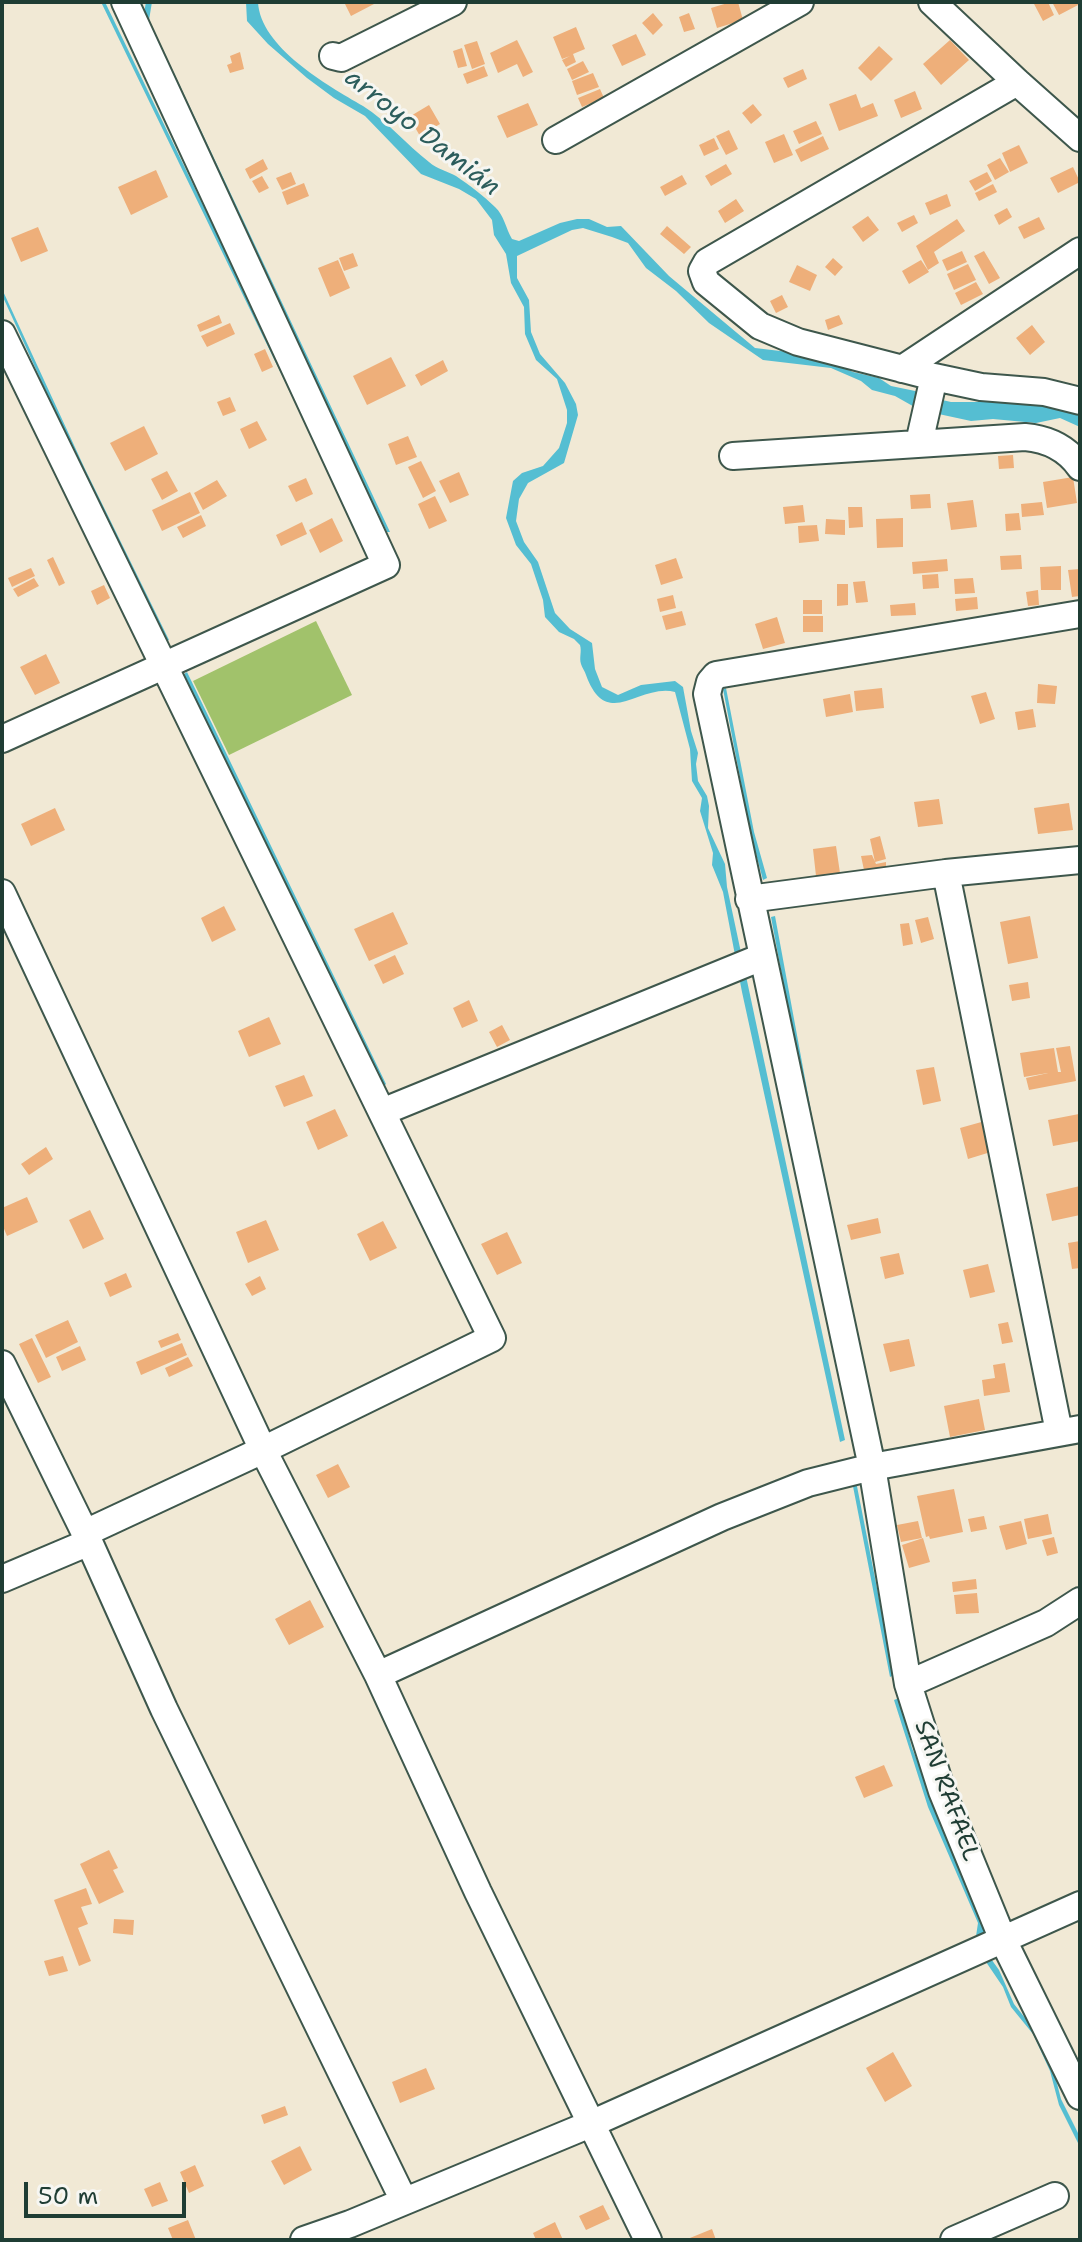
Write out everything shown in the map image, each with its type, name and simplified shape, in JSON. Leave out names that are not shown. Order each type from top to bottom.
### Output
[{"type":"street","points":[[2,739],[386,565],[125,2]]},
{"type":"street","points":[[333,56],[341,58],[453,2]]},
{"type":"street","points":[[556,140],[800,2]]},
{"type":"street","points":[[932,2],[1017,82],[1069,111],[1080,138]]},
{"type":"street","points":[[1017,82],[707,262],[702,271],[706,282],[760,326],[798,342],[981,387],[1044,392],[1080,401]]},
{"type":"street","points":[[902,369],[1080,251]]},
{"type":"street","points":[[2,334],[492,1338],[2,1579]]},
{"type":"street","points":[[919,443],[934,377]]},
{"type":"street","points":[[733,456],[1025,437],[1042,438],[1057,445],[1080,467]]},
{"type":"street","name":"SAN RAFAEL","points":[[1080,614],[716,675],[710,682],[707,694],[872,1467],[908,1684],[942,1791],[1003,1940],[1080,2096]]},
{"type":"street","points":[[749,899],[946,873],[1080,860]]},
{"type":"street","points":[[378,1675],[765,1499],[808,1483],[872,1467],[1070,1430],[946,873]]},
{"type":"street","points":[[2,893],[263,1450],[378,1675],[478,1892],[648,2240]]},
{"type":"street","points":[[382,1112],[762,957]]},
{"type":"street","points":[[2,1364],[170,1723],[404,2201]]},
{"type":"street","points":[[908,1684],[1046,1623],[1080,1601]]},
{"type":"street","points":[[304,2240],[354,2232],[404,2201],[593,2123],[1080,1905]]},
{"type":"street","points":[[954,2240],[1055,2196]]},
{"type":"green space","points":[[316,621],[352,695],[229,755],[193,681]]},
{"type":"water","points":[[101,2],[105,2],[367,545],[365,547]]},
{"type":"water","points":[[146,2],[152,2],[149,20],[390,532],[387,532],[150,28],[144,13]]},
{"type":"water","points":[[246,2],[258,2],[270,34],[298,63],[372,112],[432,164],[456,176],[491,203],[501,214],[512,239],[519,241],[577,219],[589,219],[607,227],[621,226],[669,276],[755,348],[814,355],[853,372],[879,378],[891,386],[920,392],[918,409],[895,396],[872,390],[861,381],[831,368],[763,360],[709,323],[676,291],[646,268],[628,243],[612,237],[583,228],[572,230],[517,256],[517,278],[529,300],[531,332],[540,354],[565,383],[578,415],[564,463],[528,483],[519,499],[516,521],[524,542],[538,562],[555,613],[570,629],[592,643],[595,669],[602,687],[618,695],[641,685],[675,681],[683,687],[698,753],[698,781],[709,806],[708,828],[725,864],[727,887],[845,1440],[840,1442],[723,892],[712,865],[713,853],[700,811],[702,798],[692,781],[690,749],[675,692],[662,691],[614,703],[594,692],[581,664],[580,645],[559,632],[545,617],[543,600],[531,564],[516,545],[506,518],[513,481],[522,473],[543,466],[559,448],[567,423],[567,410],[557,379],[536,360],[525,334],[524,307],[511,283],[506,254],[494,235],[492,220],[476,199],[421,174],[365,116],[307,78],[268,44],[247,21]]},
{"type":"water","points":[[2,289],[167,641],[82,470],[2,295]]},
{"type":"water","points":[[938,399],[951,402],[1031,402],[1080,413],[1080,427],[1060,418],[1036,423],[993,419],[971,421],[934,413]]},
{"type":"water","points":[[187,672],[386,1084],[384,1086],[184,674]]},
{"type":"water","points":[[726,688],[754,832],[767,878],[763,880],[751,835],[723,689]]},
{"type":"water","points":[[775,916],[847,1306],[844,1307],[771,917]]},
{"type":"water","points":[[851,1476],[855,1476],[894,1675],[890,1677]]},
{"type":"water","points":[[899,1698],[912,1748],[985,1929],[987,1942],[975,1943],[978,1923],[928,1807],[894,1700]]},
{"type":"water","points":[[989,1956],[999,1970],[1014,2004],[1033,2028],[1055,2076],[1061,2099],[1080,2137],[1080,2147],[1059,2105],[1050,2071],[1033,2034],[1011,2007],[1003,1987],[984,1959]]},
{"type":"building","points":[[344,2],[372,2],[374,4],[351,16]]},
{"type":"building","points":[[738,2],[743,20],[717,28],[711,8]]},
{"type":"building","points":[[1033,2],[1048,2],[1054,15],[1043,21]]},
{"type":"building","points":[[1052,2],[1078,2],[1080,4],[1059,15]]},
{"type":"building","points":[[653,13],[663,25],[653,35],[642,23]]},
{"type":"building","points":[[689,13],[695,29],[684,32],[679,17]]},
{"type":"building","points":[[576,27],[585,49],[573,54],[576,62],[566,67],[562,60],[570,56],[562,59],[553,37]]},
{"type":"building","points":[[636,34],[646,55],[622,66],[612,45]]},
{"type":"building","points":[[517,40],[533,72],[523,77],[517,64],[498,73],[490,53]]},
{"type":"building","points":[[950,40],[969,60],[941,85],[923,64]]},
{"type":"building","points":[[477,41],[485,64],[472,69],[464,45]]},
{"type":"building","points":[[879,46],[893,59],[871,81],[858,68]]},
{"type":"building","points":[[462,48],[467,66],[458,68],[453,51]]},
{"type":"building","points":[[240,52],[244,69],[230,73],[227,65],[232,63],[230,56]]},
{"type":"building","points":[[583,61],[589,72],[572,80],[567,69]]},
{"type":"building","points":[[484,66],[488,76],[467,84],[463,74]]},
{"type":"building","points":[[803,69],[807,79],[788,88],[783,78]]},
{"type":"building","points":[[593,73],[599,87],[577,95],[572,81]]},
{"type":"building","points":[[600,89],[604,98],[582,107],[578,98]]},
{"type":"building","points":[[915,91],[922,109],[901,118],[894,100]]},
{"type":"building","points":[[856,94],[861,108],[873,103],[878,116],[839,131],[829,104]]},
{"type":"building","points":[[528,103],[538,125],[507,138],[497,116]]},
{"type":"building","points":[[753,104],[762,115],[751,124],[742,113]]},
{"type":"building","points":[[429,105],[440,124],[420,136],[409,117]]},
{"type":"building","points":[[816,121],[822,134],[799,144],[793,131]]},
{"type":"building","points":[[729,130],[738,149],[726,155],[716,136]]},
{"type":"building","points":[[784,134],[793,155],[774,163],[765,142]]},
{"type":"building","points":[[823,136],[829,149],[801,162],[795,150]]},
{"type":"building","points":[[714,138],[719,149],[704,156],[699,145]]},
{"type":"building","points":[[1019,145],[1028,163],[1010,172],[1002,153]]},
{"type":"building","points":[[1000,158],[1009,172],[995,180],[987,165]]},
{"type":"building","points":[[263,159],[268,169],[250,179],[245,169]]},
{"type":"building","points":[[726,164],[732,174],[711,186],[705,176]]},
{"type":"building","points":[[1073,167],[1080,182],[1058,193],[1050,178]]},
{"type":"building","points":[[156,170],[168,197],[131,215],[118,187]]},
{"type":"building","points":[[291,172],[296,184],[282,190],[276,178]]},
{"type":"building","points":[[987,172],[992,181],[975,191],[969,181]]},
{"type":"building","points":[[682,175],[687,184],[665,196],[660,187]]},
{"type":"building","points":[[262,176],[269,188],[259,193],[252,181]]},
{"type":"building","points":[[304,183],[309,196],[287,205],[282,192]]},
{"type":"building","points":[[993,184],[997,192],[979,201],[975,193]]},
{"type":"building","points":[[947,194],[951,206],[930,215],[925,203]]},
{"type":"building","points":[[736,199],[744,211],[725,223],[718,211]]},
{"type":"building","points":[[1007,208],[1012,217],[999,225],[994,215]]},
{"type":"building","points":[[914,215],[918,223],[902,232],[897,223]]},
{"type":"building","points":[[868,216],[879,230],[863,242],[852,227]]},
{"type":"building","points":[[1039,217],[1045,229],[1024,239],[1018,227]]},
{"type":"building","points":[[957,219],[965,231],[934,252],[939,263],[928,270],[916,246]]},
{"type":"building","points":[[667,226],[691,247],[684,254],[660,234]]},
{"type":"building","points":[[38,227],[48,251],[21,262],[11,238]]},
{"type":"building","points":[[962,251],[967,262],[947,271],[942,260]]},
{"type":"building","points":[[984,251],[1000,278],[989,284],[974,256]]},
{"type":"building","points":[[353,253],[358,266],[344,271],[339,258]]},
{"type":"building","points":[[833,258],[843,267],[835,276],[825,267]]},
{"type":"building","points":[[338,260],[350,288],[330,297],[318,268]]},
{"type":"building","points":[[921,260],[929,272],[909,284],[902,271]]},
{"type":"building","points":[[968,264],[976,280],[954,290],[947,274]]},
{"type":"building","points":[[797,265],[817,275],[810,291],[789,282]]},
{"type":"building","points":[[976,282],[983,294],[961,305],[955,293]]},
{"type":"building","points":[[782,295],[788,307],[776,313],[770,301]]},
{"type":"building","points":[[219,315],[222,323],[200,332],[197,325]]},
{"type":"building","points":[[839,315],[843,324],[828,330],[825,320]]},
{"type":"building","points":[[230,323],[235,334],[207,347],[201,336]]},
{"type":"building","points":[[1032,325],[1045,342],[1030,355],[1016,338]]},
{"type":"building","points":[[265,349],[273,367],[262,372],[254,354]]},
{"type":"building","points":[[391,357],[406,386],[367,405],[353,376]]},
{"type":"building","points":[[443,360],[448,371],[421,386],[415,375]]},
{"type":"building","points":[[230,397],[236,411],[223,416],[217,402]]},
{"type":"building","points":[[257,421],[267,440],[249,449],[240,429]]},
{"type":"building","points":[[144,426],[158,454],[125,471],[110,443]]},
{"type":"building","points":[[408,436],[417,457],[396,465],[388,444]]},
{"type":"building","points":[[1013,455],[1014,468],[999,469],[998,456]]},
{"type":"building","points":[[421,461],[436,491],[423,498],[408,467]]},
{"type":"building","points":[[167,471],[178,491],[162,500],[151,479]]},
{"type":"building","points":[[459,472],[469,495],[450,503],[439,481]]},
{"type":"building","points":[[1073,477],[1077,503],[1047,508],[1043,482]]},
{"type":"building","points":[[306,478],[313,494],[296,502],[288,486]]},
{"type":"building","points":[[217,480],[227,496],[203,510],[194,493]]},
{"type":"building","points":[[190,492],[200,513],[162,531],[152,510]]},
{"type":"building","points":[[930,494],[931,508],[911,509],[910,495]]},
{"type":"building","points":[[435,496],[447,521],[429,529],[418,504]]},
{"type":"building","points":[[973,500],[977,527],[951,530],[947,503]]},
{"type":"building","points":[[1042,502],[1044,515],[1022,517],[1021,504]]},
{"type":"building","points":[[803,505],[805,522],[785,524],[783,507]]},
{"type":"building","points":[[848,507],[862,507],[863,527],[849,528]]},
{"type":"building","points":[[1019,513],[1021,530],[1006,531],[1005,514]]},
{"type":"building","points":[[201,515],[206,526],[183,538],[177,527]]},
{"type":"building","points":[[332,518],[343,541],[320,553],[309,530]]},
{"type":"building","points":[[903,518],[903,547],[877,548],[876,519]]},
{"type":"building","points":[[826,519],[845,520],[845,535],[825,534]]},
{"type":"building","points":[[302,522],[307,534],[281,546],[276,535]]},
{"type":"building","points":[[817,525],[819,541],[799,543],[798,526]]},
{"type":"building","points":[[1021,555],[1022,569],[1001,570],[1000,556]]},
{"type":"building","points":[[53,557],[65,583],[59,586],[47,560]]},
{"type":"building","points":[[676,558],[683,578],[661,585],[655,565]]},
{"type":"building","points":[[947,559],[948,571],[913,574],[912,562]]},
{"type":"building","points":[[1061,566],[1061,590],[1041,590],[1040,567]]},
{"type":"building","points":[[31,568],[35,576],[12,587],[8,578]]},
{"type":"building","points":[[1080,569],[1080,596],[1072,597],[1068,570]]},
{"type":"building","points":[[938,574],[939,588],[923,589],[922,575]]},
{"type":"building","points":[[34,578],[39,586],[18,597],[13,589]]},
{"type":"building","points":[[973,578],[975,593],[955,594],[954,579]]},
{"type":"building","points":[[865,581],[868,602],[856,603],[853,582]]},
{"type":"building","points":[[837,584],[848,584],[848,605],[837,606]]},
{"type":"building","points":[[104,585],[110,598],[97,605],[91,591]]},
{"type":"building","points":[[1038,590],[1039,605],[1028,606],[1026,592]]},
{"type":"building","points":[[673,595],[676,608],[660,612],[657,599]]},
{"type":"building","points":[[977,597],[978,609],[956,611],[955,599]]},
{"type":"building","points":[[803,600],[822,600],[822,614],[803,614]]},
{"type":"building","points":[[915,603],[916,615],[891,616],[890,605]]},
{"type":"building","points":[[682,611],[686,625],[666,630],[662,616]]},
{"type":"building","points":[[803,616],[823,616],[823,632],[803,632]]},
{"type":"building","points":[[777,617],[785,643],[763,649],[755,624]]},
{"type":"building","points":[[46,654],[60,683],[35,695],[20,667]]},
{"type":"building","points":[[1038,684],[1057,686],[1055,704],[1037,703]]},
{"type":"building","points":[[882,688],[884,708],[856,711],[854,691]]},
{"type":"building","points":[[986,692],[995,719],[980,724],[971,696]]},
{"type":"building","points":[[850,694],[853,712],[826,717],[823,699]]},
{"type":"building","points":[[1033,709],[1036,727],[1018,730],[1015,712]]},
{"type":"building","points":[[939,799],[943,824],[918,827],[914,802]]},
{"type":"building","points":[[1069,803],[1073,830],[1038,834],[1034,808]]},
{"type":"building","points":[[55,808],[65,830],[31,846],[21,824]]},
{"type":"building","points":[[880,836],[886,859],[875,862],[870,839]]},
{"type":"building","points":[[836,846],[840,873],[816,876],[813,849]]},
{"type":"building","points":[[872,855],[876,864],[886,862],[886,867],[864,870],[861,856]]},
{"type":"building","points":[[224,906],[236,930],[212,942],[201,918]]},
{"type":"building","points":[[393,912],[408,944],[369,961],[354,929]]},
{"type":"building","points":[[1030,916],[1038,958],[1008,964],[1000,922]]},
{"type":"building","points":[[928,917],[934,939],[921,943],[915,920]]},
{"type":"building","points":[[909,923],[913,944],[903,946],[900,924]]},
{"type":"building","points":[[395,955],[404,974],[383,984],[374,965]]},
{"type":"building","points":[[1028,982],[1030,998],[1012,1001],[1009,985]]},
{"type":"building","points":[[469,1000],[478,1021],[462,1028],[453,1008]]},
{"type":"building","points":[[269,1017],[281,1044],[249,1057],[238,1031]]},
{"type":"building","points":[[502,1025],[510,1040],[497,1047],[489,1032]]},
{"type":"building","points":[[1070,1046],[1076,1081],[1029,1090],[1026,1078],[1048,1073],[1024,1077],[1020,1053],[1054,1048],[1058,1072],[1061,1072],[1056,1048]]},
{"type":"building","points":[[934,1067],[941,1101],[923,1105],[916,1070]]},
{"type":"building","points":[[304,1075],[313,1096],[284,1107],[275,1086]]},
{"type":"building","points":[[335,1109],[348,1136],[318,1150],[306,1122]]},
{"type":"building","points":[[1079,1114],[1080,1141],[1053,1146],[1048,1120]]},
{"type":"building","points":[[985,1121],[994,1151],[968,1159],[960,1128]]},
{"type":"building","points":[[46,1147],[53,1159],[29,1175],[21,1164]]},
{"type":"building","points":[[1080,1186],[1080,1215],[1052,1221],[1046,1194]]},
{"type":"building","points":[[27,1197],[38,1222],[7,1236],[2,1224],[2,1208]]},
{"type":"building","points":[[90,1210],[104,1239],[83,1249],[69,1220]]},
{"type":"building","points":[[878,1218],[881,1233],[851,1240],[847,1225]]},
{"type":"building","points":[[266,1220],[279,1250],[248,1263],[236,1232]]},
{"type":"building","points":[[383,1221],[397,1248],[370,1261],[357,1234]]},
{"type":"building","points":[[507,1232],[522,1263],[497,1275],[481,1244]]},
{"type":"building","points":[[1080,1241],[1080,1268],[1072,1269],[1068,1243]]},
{"type":"building","points":[[899,1253],[904,1274],[885,1279],[880,1257]]},
{"type":"building","points":[[988,1264],[995,1292],[970,1298],[963,1270]]},
{"type":"building","points":[[126,1273],[132,1287],[110,1297],[104,1283]]},
{"type":"building","points":[[260,1276],[266,1289],[252,1296],[245,1284]]},
{"type":"building","points":[[68,1320],[78,1342],[46,1358],[35,1335]]},
{"type":"building","points":[[1008,1322],[1013,1342],[1002,1344],[998,1324]]},
{"type":"building","points":[[178,1333],[181,1340],[161,1348],[158,1341]]},
{"type":"building","points":[[32,1338],[51,1377],[38,1383],[19,1344]]},
{"type":"building","points":[[909,1339],[915,1366],[890,1372],[883,1344]]},
{"type":"building","points":[[182,1343],[187,1355],[141,1375],[136,1362]]},
{"type":"building","points":[[80,1346],[86,1360],[62,1371],[56,1357]]},
{"type":"building","points":[[188,1357],[193,1366],[169,1377],[165,1368]]},
{"type":"building","points":[[1005,1363],[1010,1392],[984,1396],[982,1380],[995,1378],[993,1365]]},
{"type":"building","points":[[979,1399],[985,1430],[950,1437],[944,1406]]},
{"type":"building","points":[[338,1464],[350,1487],[328,1498],[316,1475]]},
{"type":"building","points":[[954,1489],[963,1532],[930,1539],[926,1537],[917,1496]]},
{"type":"building","points":[[1048,1514],[1052,1534],[1028,1539],[1024,1519]]},
{"type":"building","points":[[984,1516],[987,1529],[971,1532],[968,1519]]},
{"type":"building","points":[[918,1521],[922,1538],[901,1542],[897,1525]]},
{"type":"building","points":[[1021,1521],[1027,1544],[1006,1550],[999,1526]]},
{"type":"building","points":[[1054,1537],[1058,1553],[1047,1556],[1042,1540]]},
{"type":"building","points":[[923,1538],[930,1562],[909,1568],[902,1545]]},
{"type":"building","points":[[976,1579],[977,1589],[953,1592],[952,1582]]},
{"type":"building","points":[[977,1593],[979,1613],[956,1614],[954,1595]]},
{"type":"building","points":[[310,1600],[324,1627],[289,1645],[275,1619]]},
{"type":"building","points":[[884,1765],[893,1786],[864,1798],[855,1777]]},
{"type":"building","points":[[109,1850],[118,1868],[113,1870],[124,1892],[99,1904],[80,1864]]},
{"type":"building","points":[[86,1888],[92,1904],[81,1907],[88,1924],[78,1928],[91,1961],[79,1966],[54,1900]]},
{"type":"building","points":[[114,1919],[134,1920],[133,1935],[113,1933]]},
{"type":"building","points":[[63,1956],[68,1971],[49,1976],[44,1961]]},
{"type":"building","points":[[893,2052],[912,2086],[885,2102],[866,2068]]},
{"type":"building","points":[[426,2068],[435,2089],[400,2103],[392,2082]]},
{"type":"building","points":[[285,2106],[288,2115],[264,2124],[261,2115]]},
{"type":"building","points":[[300,2146],[312,2170],[284,2185],[271,2161]]},
{"type":"building","points":[[195,2165],[204,2186],[189,2193],[180,2172]]},
{"type":"building","points":[[160,2182],[168,2201],[152,2207],[144,2189]]},
{"type":"building","points":[[603,2205],[610,2219],[586,2230],[579,2216]]},
{"type":"building","points":[[188,2220],[196,2240],[173,2240],[168,2228]]},
{"type":"building","points":[[555,2222],[563,2240],[536,2240],[533,2233]]},
{"type":"building","points":[[712,2229],[716,2240],[685,2240]]},
{"type":"water label","name":"arroyo Damián","points":[[422,133]]}]
